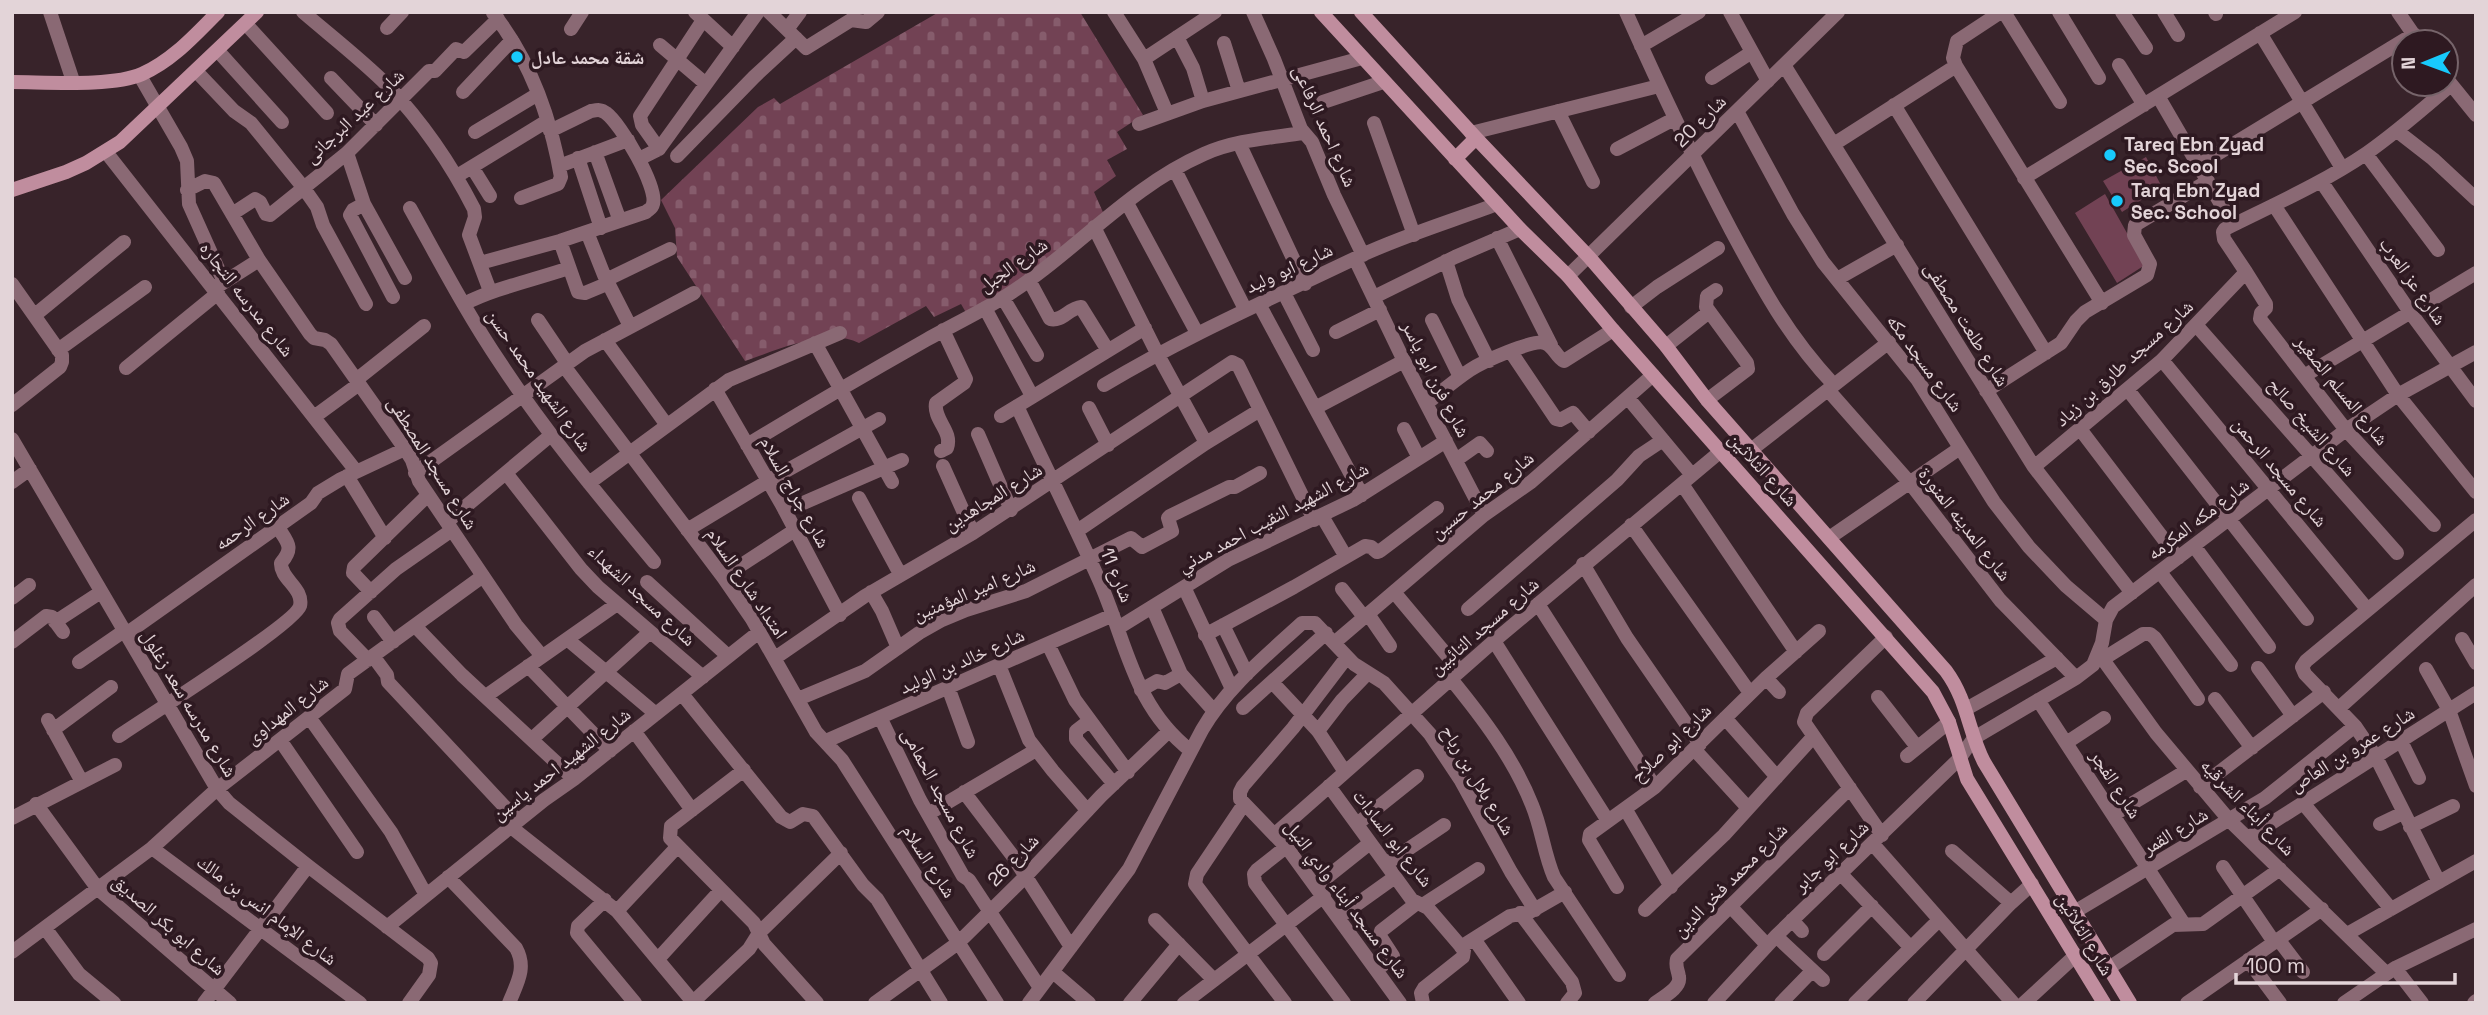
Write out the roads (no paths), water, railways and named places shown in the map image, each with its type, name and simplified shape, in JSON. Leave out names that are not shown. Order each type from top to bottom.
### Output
[{"type":"street","points":[[50,12],[73,81]]},
{"type":"street","points":[[12,82],[107,80],[140,76],[169,58],[218,12]]},
{"type":"street","points":[[12,190],[66,172],[106,152],[134,131],[257,12]]},
{"type":"street","points":[[303,12],[401,100],[457,176],[474,209],[475,217],[469,234],[490,291]]},
{"type":"street","points":[[387,27],[402,12]]},
{"type":"street","points":[[571,29],[582,12]]},
{"type":"street","points":[[639,159],[659,149],[758,12]]},
{"type":"street","points":[[769,12],[799,40]]},
{"type":"street","points":[[799,40],[800,12]]},
{"type":"street","points":[[677,156],[754,76],[799,40],[851,20],[866,22],[878,12]]},
{"type":"street","points":[[1144,59],[1215,12]]},
{"type":"street","name":"شارع احمد الرفاعى","points":[[1253,12],[1303,133],[1312,142],[1359,257]]},
{"type":"street","name":"شارع الثلاثين","points":[[1321,12],[1520,229],[1568,276],[1933,692],[1949,722],[1967,779],[2104,1003]]},
{"type":"street","name":"شارع الثلاثين","points":[[1361,12],[1473,136],[1589,257],[1666,346],[1707,400],[1946,671],[1960,692],[1984,762],[2130,1003]]},
{"type":"street","name":"شارع المدينه المنورة","points":[[1626,12],[1692,156],[1779,318],[2000,600],[2076,678]]},
{"type":"street","points":[[1642,46],[1699,12]]},
{"type":"street","points":[[1730,12],[1768,80]]},
{"type":"street","name":"شارع 20","points":[[1568,276],[1838,12]]},
{"type":"street","points":[[2060,102],[2002,12],[1984,17],[1957,41],[1954,49],[1956,66],[2102,303]]},
{"type":"street","points":[[2059,12],[2099,78]]},
{"type":"street","points":[[2122,12],[2146,48]]},
{"type":"street","points":[[2164,12],[2178,35]]},
{"type":"street","points":[[2024,178],[2295,12]]},
{"type":"street","points":[[2399,12],[2409,28]]},
{"type":"street","points":[[1120,14],[1144,59],[1167,113]]},
{"type":"street","points":[[495,16],[512,40],[538,94],[559,166],[560,182],[521,198]]},
{"type":"street","name":"شارع عيد البرجانى","points":[[232,214],[255,199],[260,202],[266,214],[270,215],[347,153],[429,71],[435,71],[455,49],[464,52],[495,16]]},
{"type":"street","points":[[659,149],[642,125],[640,116],[699,16],[733,47]]},
{"type":"street","points":[[246,24],[327,113]]},
{"type":"street","points":[[2260,33],[2342,168]]},
{"type":"street","points":[[1177,37],[1193,68],[1203,101]]},
{"type":"street","points":[[463,92],[512,40]]},
{"type":"street","points":[[1224,43],[1238,91]]},
{"type":"street","points":[[660,45],[706,85]]},
{"type":"street","points":[[218,51],[282,122]]},
{"type":"street","points":[[1712,78],[1752,52]]},
{"type":"street","points":[[2199,165],[2390,53]]},
{"type":"street","points":[[1139,124],[1203,101],[1362,58]]},
{"type":"street","name":"شارع طلعت مصطفى","points":[[1784,65],[2034,467],[2132,593]]},
{"type":"street","points":[[2119,65],[2144,105]]},
{"type":"street","points":[[1834,144],[1956,66]]},
{"type":"street","points":[[196,71],[234,111],[258,130],[315,203],[323,225],[366,304]]},
{"type":"street","points":[[140,76],[187,161],[187,190],[191,211],[219,288]]},
{"type":"street","points":[[331,78],[376,125]]},
{"type":"street","points":[[1323,102],[1383,82]]},
{"type":"street","points":[[1455,159],[1473,136],[1659,86]]},
{"type":"street","points":[[475,132],[538,94]]},
{"type":"street","points":[[2158,96],[2234,225]]},
{"type":"street","points":[[2460,96],[2476,115]]},
{"type":"street","points":[[2246,272],[2223,236],[2225,229],[2320,181],[2366,153],[2397,131],[2431,98]]},
{"type":"street","points":[[1894,105],[2046,353]]},
{"type":"street","points":[[457,176],[549,126],[596,110],[607,113],[628,140],[639,159],[653,197],[654,203],[646,212],[560,241],[480,263]]},
{"type":"street","points":[[1558,111],[1593,182]]},
{"type":"street","name":"شارع مسجد مكه","points":[[1737,111],[1793,214],[1836,279],[1917,379],[1994,502],[2029,547],[2066,586],[2106,620]]},
{"type":"street","points":[[1617,149],[1674,119]]},
{"type":"street","points":[[1374,122],[1414,235]]},
{"type":"street","points":[[2397,131],[2476,199]]},
{"type":"street","name":"شارع الجبل","points":[[747,445],[943,330],[1003,298],[1094,226],[1175,170],[1206,153],[1239,143],[1303,133]]},
{"type":"street","points":[[559,166],[628,140]]},
{"type":"street","points":[[1239,143],[1305,284]]},
{"type":"street","name":"شارع مدرسه التجاره","points":[[106,152],[219,288],[314,417],[352,474],[385,538]]},
{"type":"street","points":[[595,152],[620,221]]},
{"type":"street","points":[[347,153],[364,204],[405,278]]},
{"type":"street","points":[[2366,153],[2438,250]]},
{"type":"street","points":[[578,158],[609,281],[630,326]]},
{"type":"street","points":[[472,167],[490,196]]},
{"type":"street","points":[[1175,170],[1252,307],[1315,408],[1362,495]]},
{"type":"street","name":"شارع مسجد المصطفى","points":[[187,190],[205,181],[212,181],[259,260],[314,338],[328,341],[358,382],[412,460],[415,473],[428,495],[516,625],[542,656]]},
{"type":"street","points":[[1986,391],[2061,343],[2081,316],[2149,272],[2150,264],[2133,232],[2135,225],[2208,181]]},
{"type":"street","name":"شارع عز العرب","points":[[2320,181],[2410,312],[2476,401]]},
{"type":"street","points":[[1127,202],[1196,333]]},
{"type":"street","points":[[364,204],[350,215],[393,297]]},
{"type":"street","name":"شارع ابو وليد","points":[[1104,385],[1196,333],[1359,257],[1497,204]]},
{"type":"street","points":[[2274,205],[2399,395],[2476,492]]},
{"type":"street","name":"شارع الشهيد محمد حسن","points":[[410,208],[464,304],[523,396],[551,435],[654,562]]},
{"type":"street","points":[[1094,226],[1157,353],[1206,443]]},
{"type":"street","points":[[1336,332],[1446,261],[1520,229]]},
{"type":"street","points":[[1497,238],[1550,345],[1560,359],[1568,360],[1613,330]]},
{"type":"street","points":[[560,241],[581,294],[670,249]]},
{"type":"street","points":[[35,315],[124,242]]},
{"type":"street","points":[[1836,279],[1896,245]]},
{"type":"street","points":[[1631,307],[1677,273],[1718,248]]},
{"type":"street","name":"شارع فرن ابو ياسر","points":[[1359,257],[1377,304],[1404,361],[1484,515]]},
{"type":"street","points":[[127,368],[219,288],[259,260]]},
{"type":"street","points":[[1446,261],[1458,299],[1489,361]]},
{"type":"street","points":[[464,304],[490,291],[500,291],[569,268]]},
{"type":"street","name":"شارع مسجد طارق بن زياد","points":[[2034,467],[2162,360],[2246,272]]},
{"type":"street","name":"شارع المسلم الصغير","points":[[2246,272],[2266,304],[2266,309],[2260,313],[2260,319],[2346,430],[2434,525]]},
{"type":"street","points":[[2304,376],[2476,273]]},
{"type":"street","points":[[1029,280],[1049,319],[1057,320],[1082,307],[1107,349]]},
{"type":"street","points":[[12,284],[58,350],[62,362],[60,368],[12,405]]},
{"type":"street","points":[[58,350],[145,287]]},
{"type":"street","points":[[1707,400],[1748,369],[1747,363],[1706,307],[1705,299],[1716,290]]},
{"type":"street","points":[[415,473],[565,365],[630,326],[694,293]]},
{"type":"street","points":[[1284,293],[1313,350]]},
{"type":"street","points":[[1003,298],[1037,355]]},
{"type":"street","points":[[985,308],[1032,396]]},
{"type":"street","points":[[1666,346],[1709,312]]},
{"type":"street","name":"امتداد شارع السلام","points":[[538,320],[565,365],[723,577],[775,658],[816,732],[825,741]]},
{"type":"street","points":[[1432,320],[1460,377]]},
{"type":"street","points":[[314,417],[424,326]]},
{"type":"street","name":"شارع الشيخ صالح","points":[[2197,326],[2397,554]]},
{"type":"street","points":[[1001,416],[1145,328]]},
{"type":"street","points":[[943,330],[966,379],[936,403],[936,413],[949,437],[942,459],[974,533]]},
{"type":"street","points":[[589,483],[729,380],[840,333]]},
{"type":"street","points":[[605,340],[666,424]]},
{"type":"street","points":[[1427,403],[1460,377],[1489,361],[1536,342],[1550,345]]},
{"type":"street","points":[[1733,464],[1889,342]]},
{"type":"street","points":[[815,343],[892,482]]},
{"type":"street","points":[[1511,352],[1556,419],[1560,420],[1573,413],[1589,432]]},
{"type":"street","name":"شارع مكه المكرمه","points":[[2106,620],[2113,607],[2346,430],[2399,395],[2476,352]]},
{"type":"street","name":"شارع مسجد الرحمن","points":[[2162,360],[2367,609]]},
{"type":"street","points":[[1315,408],[1404,361]]},
{"type":"street","name":"شارع المجاهدين","points":[[775,658],[871,592],[930,560],[1052,483],[1229,363],[1238,365],[1260,410]]},
{"type":"street","name":"شارع محمد حسين","points":[[1325,633],[1366,616],[1484,515],[1531,482],[1653,375]]},
{"type":"street","name":"شارع جراج السلام","points":[[715,389],[785,511],[840,615]]},
{"type":"street","points":[[2128,390],[2306,619]]},
{"type":"street","points":[[1628,398],[1663,440],[1796,652]]},
{"type":"street","name":"شارع 11","points":[[1017,406],[1090,560],[1141,690],[1158,720],[1191,751]]},
{"type":"street","points":[[1089,408],[1108,445]]},
{"type":"street","points":[[1077,531],[1206,443],[1260,410],[1318,518],[1346,557]]},
{"type":"street","points":[[688,530],[878,419]]},
{"type":"street","points":[[1404,429],[1419,458]]},
{"type":"street","points":[[2080,429],[2178,558]]},
{"type":"street","points":[[978,434],[1010,510]]},
{"type":"street","points":[[551,435],[370,592],[338,623],[340,631],[387,675],[388,681],[515,824],[617,911],[692,1003],[749,949],[759,933],[841,853]]},
{"type":"street","name":"شارع مدرسه سعد زغلول","points":[[12,439],[216,789],[229,803],[308,866],[428,958],[431,963],[429,975],[409,1003]]},
{"type":"street","points":[[1468,608],[1617,480],[1639,456],[1663,440]]},
{"type":"street","name":"شارع الشهيد النقيب احمد مدني","points":[[1115,621],[1152,607],[1241,554],[1362,495],[1446,441]]},
{"type":"street","points":[[1456,460],[1480,443],[1488,451]]},
{"type":"street","points":[[1829,538],[1960,448]]},
{"type":"street","name":"شارع الرحمه","points":[[79,662],[311,503],[318,493],[405,449]]},
{"type":"street","name":"شارع مسجد التائبين","points":[[1275,834],[1583,564],[1721,451]]},
{"type":"street","points":[[785,511],[902,460]]},
{"type":"street","points":[[12,482],[30,469]]},
{"type":"street","name":"شارع مسجد الشهداء","points":[[506,472],[581,569],[617,604],[703,677]]},
{"type":"street","name":"شارع امير المؤمنين","points":[[797,699],[865,671],[942,620],[1018,594],[1131,538],[1142,547],[1172,531],[1168,518],[1170,516],[1229,487],[1236,487],[1260,473]]},
{"type":"street","points":[[370,592],[353,570],[428,495]]},
{"type":"street","points":[[859,498],[900,574]]},
{"type":"street","points":[[1205,635],[1365,546],[1380,551],[1437,508]]},
{"type":"street","points":[[2439,882],[2376,757],[2355,726],[2305,674],[2302,667],[2367,609],[2476,520]]},
{"type":"street","points":[[119,736],[260,642],[296,614],[300,597],[281,569],[289,547],[277,526]]},
{"type":"street","points":[[1631,526],[1750,693]]},
{"type":"street","points":[[723,577],[795,530]]},
{"type":"street","points":[[2194,546],[2269,648]]},
{"type":"street","points":[[1583,564],[1697,747],[1748,808]]},
{"type":"street","points":[[2160,572],[2231,666]]},
{"type":"street","name":"شارع المهداوى","points":[[13,949],[46,928],[152,848],[216,789],[345,689],[348,674],[483,576]]},
{"type":"street","points":[[647,582],[728,656]]},
{"type":"street","points":[[12,598],[29,585]]},
{"type":"street","points":[[1184,587],[1232,689]]},
{"type":"street","points":[[1342,589],[1390,646]]},
{"type":"street","points":[[2339,708],[2475,589]]},
{"type":"street","points":[[12,642],[46,616],[52,617],[59,627],[101,592]]},
{"type":"street","points":[[871,592],[898,648]]},
{"type":"street","points":[[1395,592],[1456,675],[1525,789],[1547,860],[1619,975]]},
{"type":"street","points":[[486,696],[617,604]]},
{"type":"street","points":[[1538,604],[1655,787]]},
{"type":"street","points":[[1152,607],[1181,674],[1214,711]]},
{"type":"street","points":[[374,617],[393,642]]},
{"type":"street","points":[[2101,656],[2106,620]]},
{"type":"street","name":"شارع خالد بن الوليد","points":[[825,741],[1048,644],[1115,621]]},
{"type":"street","points":[[1036,997],[1129,869],[1214,711],[1232,689],[1302,623],[1325,633],[1243,708]]},
{"type":"street","points":[[1223,625],[1248,674]]},
{"type":"street","points":[[416,627],[462,675],[574,779]]},
{"type":"street","name":"شارع ابو صلاح","points":[[1617,887],[1589,840],[1592,832],[1655,787],[1750,693],[1819,631]]},
{"type":"street","points":[[532,739],[650,632]]},
{"type":"street","name":"شارع الشهيد احمد ياسين","points":[[387,927],[759,632]]},
{"type":"street","name":"شارع بلال بن رباح","points":[[1325,633],[1347,657],[1384,683],[1412,713],[1453,768],[1535,910]]},
{"type":"street","points":[[1974,738],[2076,678],[2101,656],[2143,634],[2150,634],[2155,638],[2198,699]]},
{"type":"street","points":[[1886,637],[1807,713],[1804,722],[1850,788],[1877,839],[1939,920],[2013,1003]]},
{"type":"street","points":[[567,639],[656,714]]},
{"type":"street","points":[[2462,639],[2476,663]]},
{"type":"street","points":[[1494,641],[1608,821]]},
{"type":"street","points":[[1048,644],[1075,701],[1128,772]]},
{"type":"street","name":"شارع أبناء الشرقيه","points":[[2101,656],[2186,771],[2230,821],[2347,934],[2391,970],[2421,1003]]},
{"type":"street","points":[[1285,1003],[1198,890],[1194,879],[1244,804],[1240,799],[1243,786],[1304,714],[1347,657]]},
{"type":"street","points":[[1966,709],[2057,658]]},
{"type":"street","points":[[999,665],[1024,730],[1036,750],[1087,810]]},
{"type":"street","points":[[528,666],[610,751]]},
{"type":"street","points":[[2258,668],[2293,716]]},
{"type":"street","points":[[2426,669],[2449,710],[2476,786]]},
{"type":"street","points":[[1318,731],[1368,673]]},
{"type":"street","points":[[1141,690],[1157,681],[1165,683],[1181,674]]},
{"type":"street","points":[[1766,678],[1779,692]]},
{"type":"street","points":[[1272,682],[1318,731],[1345,772]]},
{"type":"street","points":[[82,782],[50,725],[111,687]]},
{"type":"street","points":[[948,687],[968,743]]},
{"type":"street","points":[[2200,787],[2324,692]]},
{"type":"street","name":"شارع عمرو بن العاص","points":[[2248,838],[2476,692]]},
{"type":"street","points":[[682,694],[781,817],[790,822],[803,814],[813,816],[863,885],[877,898],[942,1003]]},
{"type":"street","points":[[1878,697],[1912,751],[1949,722]]},
{"type":"street","points":[[2215,699],[2252,748]]},
{"type":"street","name":"شارع الفجر","points":[[2038,700],[2184,923]]},
{"type":"street","points":[[309,717],[391,832],[426,895]]},
{"type":"street","name":"شارع مسجد الحمامى","points":[[880,718],[928,814],[963,876],[968,878],[990,912],[1036,997]]},
{"type":"street","points":[[1725,718],[1777,777]]},
{"type":"street","points":[[2066,743],[2104,718]]},
{"type":"street","points":[[1089,721],[1076,731],[1076,739],[1114,784]]},
{"type":"street","name":"شارع القمر","points":[[2076,911],[2230,821],[2296,775],[2355,726]]},
{"type":"street","points":[[634,731],[692,810]]},
{"type":"street","name":"شارع 26","points":[[875,1003],[958,943],[1026,876],[1087,810],[1168,732]]},
{"type":"street","points":[[1645,910],[1748,808],[1813,737]]},
{"type":"street","name":"شارع ابو جابر","points":[[1714,1003],[1771,940],[1797,925],[1841,874],[1959,759],[1974,738]]},
{"type":"street","points":[[280,740],[357,852]]},
{"type":"street","name":"شارع السلام","points":[[825,741],[842,760],[997,1003]]},
{"type":"street","points":[[2401,741],[2418,778]]},
{"type":"street","points":[[928,814],[1036,750]]},
{"type":"street","points":[[12,818],[115,765]]},
{"type":"street","points":[[744,770],[671,827],[670,838],[754,923],[764,944],[817,1003]]},
{"type":"street","points":[[2113,815],[2186,771]]},
{"type":"street","points":[[1357,824],[1417,776]]},
{"type":"street","name":"شارع ابو السادات","points":[[1329,786],[1412,900],[1420,904],[1461,947]]},
{"type":"street","name":"شارع محمد فخر الدين","points":[[1655,1003],[1677,985],[1677,959],[1850,788]]},
{"type":"street","points":[[964,793],[1026,876],[1071,947]]},
{"type":"street","points":[[2303,803],[2391,909]]},
{"type":"street","name":"شارع ابو بكر الصديق","points":[[36,804],[98,889],[230,1003]]},
{"type":"street","name":"شارع مسجد أبناء وادي النيل","points":[[1244,804],[1286,847],[1400,1003]]},
{"type":"street","points":[[2410,827],[2453,806]]},
{"type":"street","points":[[1626,810],[1671,887]]},
{"type":"street","points":[[2380,824],[2403,813]]},
{"type":"street","points":[[1339,917],[1444,825]]},
{"type":"street","points":[[1185,1003],[1286,925],[1370,843]]},
{"type":"street","points":[[1286,847],[1257,870],[1253,878],[1344,1003]]},
{"type":"street","name":"شارع الإمام انس بن مالك","points":[[152,848],[359,1003]]},
{"type":"street","points":[[617,911],[677,848]]},
{"type":"street","points":[[1952,851],[2011,902]]},
{"type":"street","points":[[2347,934],[2476,861]]},
{"type":"street","points":[[204,1003],[308,866]]},
{"type":"street","points":[[2222,867],[2303,972]]},
{"type":"street","points":[[1377,971],[1393,956],[1380,936],[1381,931],[1478,869]]},
{"type":"street","points":[[2109,968],[2168,928],[2184,923],[2203,924],[2280,869]]},
{"type":"street","points":[[1841,874],[1910,948]]},
{"type":"street","points":[[448,877],[522,957],[522,968],[509,1003]]},
{"type":"street","points":[[1914,1003],[2011,902],[2032,884]]},
{"type":"street","points":[[658,959],[720,890]]},
{"type":"street","points":[[1423,1003],[1421,993],[1424,988],[1463,957],[1461,947],[1510,916],[1535,910],[1565,892]]},
{"type":"street","points":[[605,900],[578,926],[577,933],[635,1003]]},
{"type":"street","points":[[1730,906],[1818,976],[1781,1003]]},
{"type":"street","points":[[1825,954],[1872,906]]},
{"type":"street","points":[[2187,1003],[2322,909]]},
{"type":"street","points":[[1520,913],[1572,982],[1575,992],[1567,1003]]},
{"type":"street","points":[[1155,920],[1213,979]]},
{"type":"street","points":[[1856,1003],[1939,920]]},
{"type":"street","points":[[46,928],[79,974],[114,1003]]},
{"type":"street","points":[[2344,1003],[2391,970],[2476,929]]},
{"type":"street","points":[[1474,939],[1519,1003]]},
{"type":"street","points":[[1130,1003],[1179,944]]},
{"type":"street","points":[[2024,1003],[2076,955]]},
{"type":"street","points":[[2248,961],[2280,1003]]},
{"type":"street","points":[[1053,972],[1089,1003]]},
{"type":"place","name":"شقة محمد عادل","points":[[517,57]]},
{"type":"place","name":"Tareq Ebn Zyad Sec. Scool","points":[[2110,155]]},
{"type":"place","name":"Tarq Ebn Zyad Sec. School","points":[[2117,201]]}]
